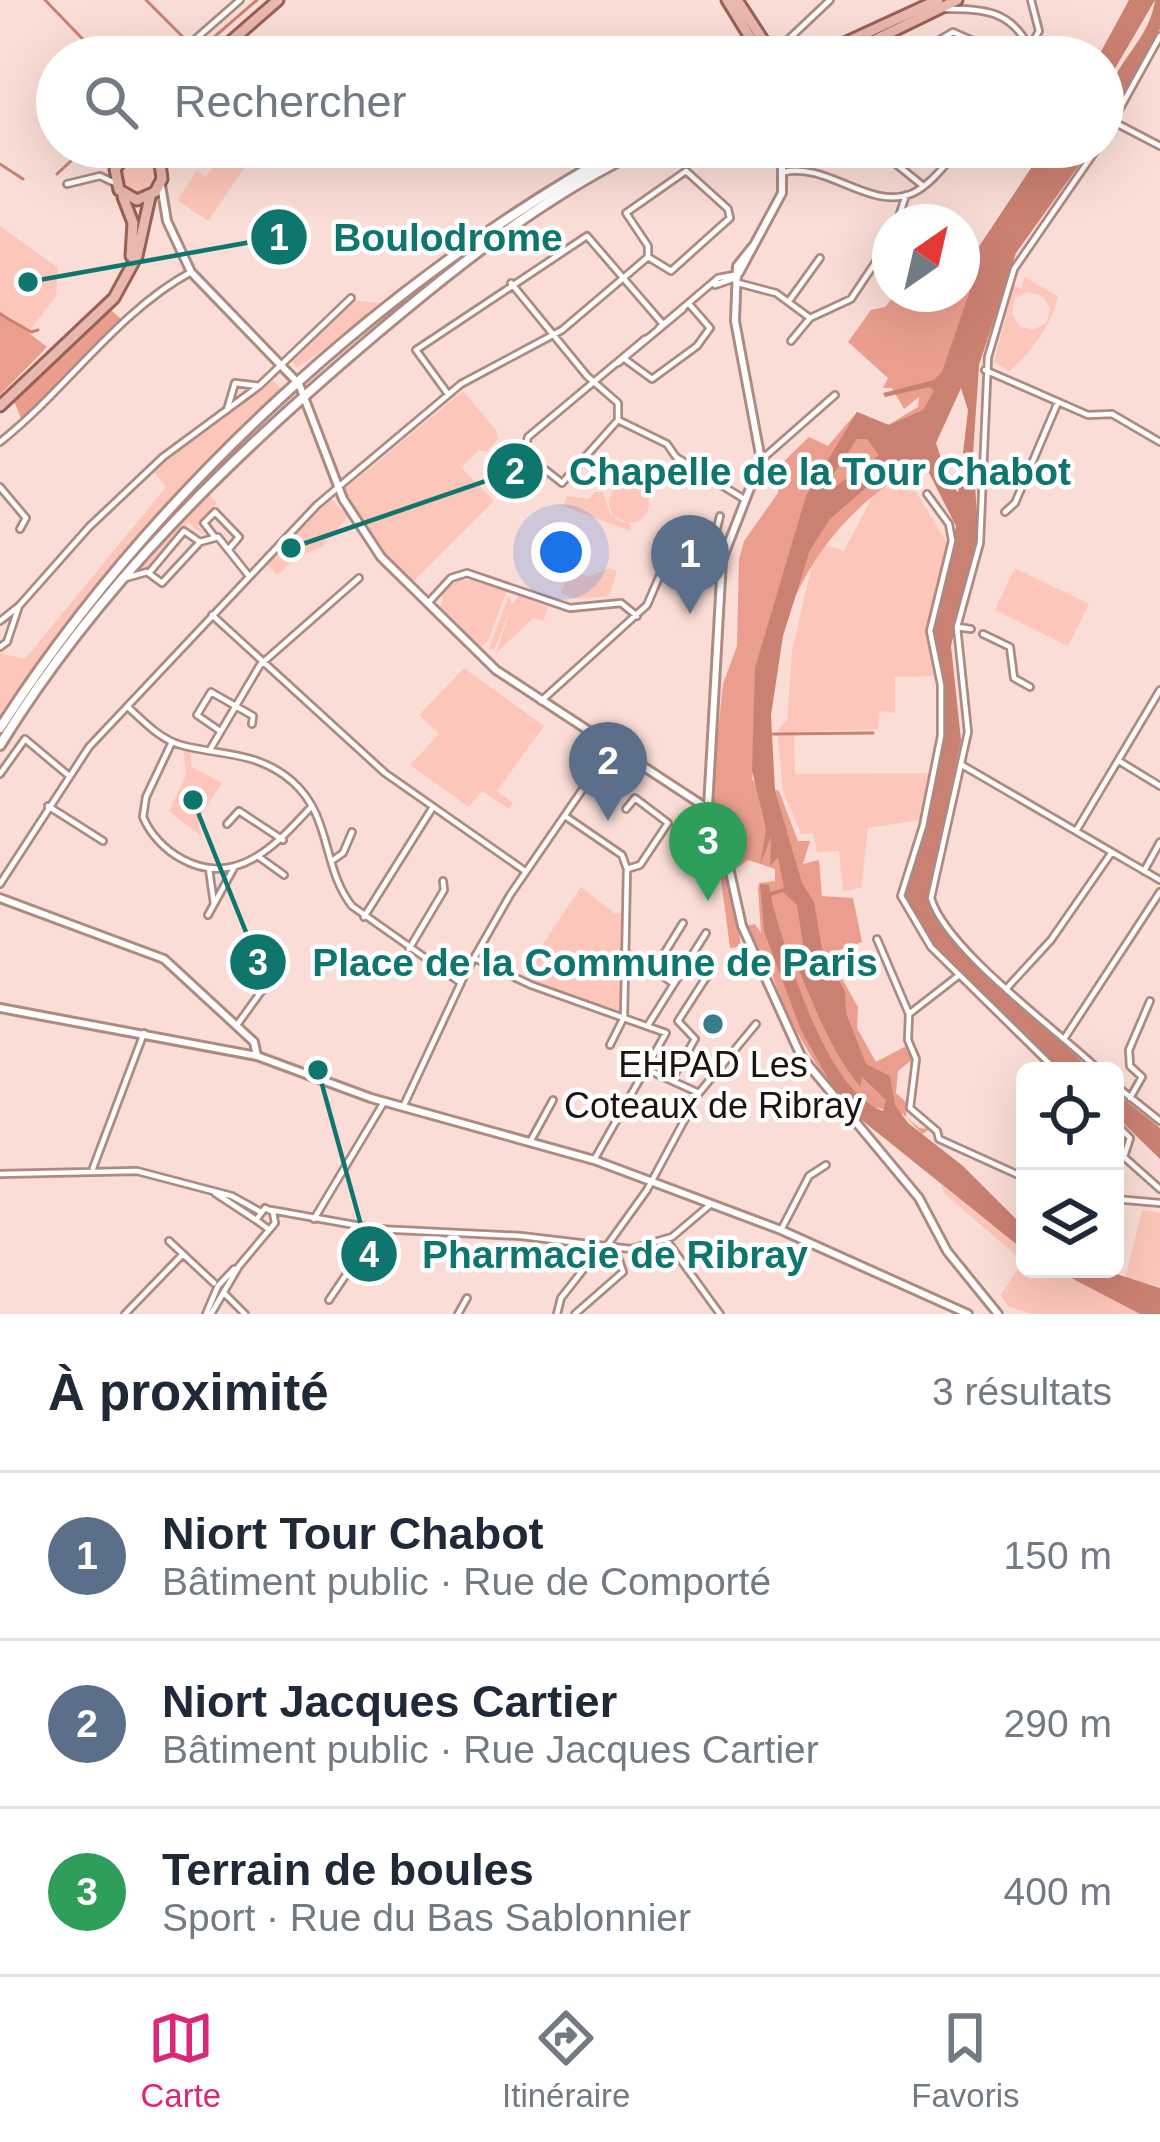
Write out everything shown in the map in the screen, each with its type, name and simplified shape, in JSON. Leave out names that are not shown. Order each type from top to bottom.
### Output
[{"type":"main road","points":[[237,36],[278,0]]},
{"type":"main road","points":[[727,0],[749,36]]},
{"type":"main road","points":[[737,0],[757,36]]},
{"type":"main road","points":[[863,36],[958,0]]},
{"type":"main road","points":[[879,36],[938,4]]},
{"type":"main road","points":[[106,307],[133,247],[133,223],[118,188],[121,168]]},
{"type":"main road","points":[[0,406],[106,307],[137,256],[161,183],[159,168]]},
{"type":"main road","points":[[0,728],[132,554],[218,461],[481,240],[593,168]]},
{"type":"main road","points":[[0,745],[122,579],[202,489],[286,411],[302,389],[499,238],[613,168]]},
{"type":"main road","points":[[118,188],[133,199],[154,198]]},
{"type":"street","points":[[200,36],[240,0]]},
{"type":"street","points":[[790,36],[830,0]]},
{"type":"street","points":[[1031,0],[1036,36]]},
{"type":"street","points":[[938,4],[1002,15],[1024,36]]},
{"type":"street","points":[[1124,103],[1160,36]]},
{"type":"street","points":[[1124,127],[1160,146]]},
{"type":"street","points":[[761,460],[735,321],[738,280],[780,196],[784,168]]},
{"type":"street","points":[[901,168],[923,186]]},
{"type":"street","points":[[784,172],[816,171],[875,194],[906,195],[941,168]]},
{"type":"street","points":[[1084,168],[1014,269],[985,370],[980,543],[957,627],[969,724],[931,898],[944,923],[1090,1062]]},
{"type":"street","points":[[0,884],[68,775],[249,575],[338,488],[448,394],[553,334],[648,257],[648,246],[626,213],[686,171],[728,209],[730,218],[674,270],[664,271],[648,257]]},
{"type":"street","points":[[67,184],[100,176],[118,188]]},
{"type":"street","points":[[904,204],[906,195]]},
{"type":"street","points":[[154,198],[191,272],[302,389],[338,488],[370,544],[484,661],[708,807],[728,830],[728,863],[742,926],[804,1061],[919,1198],[946,1251],[998,1314]]},
{"type":"street","points":[[448,394],[416,350],[589,236],[660,326]]},
{"type":"street","points":[[789,301],[820,258]]},
{"type":"street","points":[[0,442],[49,402],[137,311],[191,272]]},
{"type":"street","points":[[791,341],[810,318],[851,298],[872,272]]},
{"type":"street","points":[[616,366],[728,274],[789,301],[810,318]]},
{"type":"street","points":[[512,283],[593,381],[618,403],[618,420],[565,481],[553,482],[527,459],[524,443],[593,381],[626,360],[645,339]]},
{"type":"street","points":[[0,621],[125,491],[259,386],[351,298]]},
{"type":"street","points":[[626,360],[650,379],[693,349],[710,328],[689,306]]},
{"type":"street","points":[[985,370],[1094,417],[1107,412],[1160,442]]},
{"type":"street","points":[[228,411],[236,382],[259,386]]},
{"type":"street","points":[[708,807],[722,560],[761,460],[835,395]]},
{"type":"street","points":[[1005,512],[1015,503],[1058,402]]},
{"type":"street","points":[[286,411],[303,410],[313,417]]},
{"type":"street","points":[[618,420],[667,444],[676,458],[745,500]]},
{"type":"street","points":[[0,487],[26,518],[20,529]]},
{"type":"street","points":[[927,494],[944,514],[952,541],[930,631],[940,685],[941,736],[923,826],[902,896],[921,934],[1048,1062]]},
{"type":"street","points":[[229,549],[239,539],[213,513],[204,524],[249,575]]},
{"type":"street","points":[[710,556],[720,516]]},
{"type":"street","points":[[148,573],[162,584],[200,542],[229,528]]},
{"type":"street","points":[[122,579],[148,573],[184,530],[200,542]]},
{"type":"street","points":[[541,701],[637,616],[653,596],[670,548],[679,544],[722,560]]},
{"type":"street","points":[[428,603],[451,578],[472,573],[561,606],[592,609],[621,603],[637,616]]},
{"type":"street","points":[[211,748],[262,663],[359,578]]},
{"type":"street","points":[[0,647],[7,642],[19,606]]},
{"type":"street","points":[[212,615],[386,773],[525,871]]},
{"type":"street","points":[[957,627],[971,629]]},
{"type":"street","points":[[983,634],[1010,647],[1014,678],[1030,687]]},
{"type":"street","points":[[1076,832],[1160,690]]},
{"type":"street","points":[[220,730],[197,716],[215,692],[253,716],[252,724]]},
{"type":"street","points":[[128,706],[172,742],[267,764],[313,806],[344,896],[364,917],[461,983]]},
{"type":"street","points":[[1147,712],[1160,719]]},
{"type":"street","points":[[0,774],[25,739],[68,775]]},
{"type":"street","points":[[172,742],[146,797],[143,818],[174,854],[208,869],[235,866],[283,840],[313,806]]},
{"type":"street","points":[[403,1107],[474,958],[525,871],[611,748]]},
{"type":"street","points":[[1118,761],[1160,786]]},
{"type":"street","points":[[962,765],[1160,880]]},
{"type":"street","points":[[626,808],[634,798],[668,820],[640,865],[627,868]]},
{"type":"street","points":[[48,806],[103,842]]},
{"type":"street","points":[[364,917],[433,807]]},
{"type":"street","points":[[227,824],[238,811],[283,840]]},
{"type":"street","points":[[562,815],[622,855],[627,868],[624,1017],[610,1045]]},
{"type":"street","points":[[333,860],[352,832]]},
{"type":"street","points":[[1144,871],[1160,842]]},
{"type":"street","points":[[1007,988],[1051,940],[1112,852]]},
{"type":"street","points":[[259,857],[284,874]]},
{"type":"street","points":[[208,915],[235,866]]},
{"type":"street","points":[[208,869],[214,904]]},
{"type":"street","points":[[409,950],[444,890],[443,881]]},
{"type":"street","points":[[1064,1039],[1160,892]]},
{"type":"street","points":[[0,898],[164,958],[250,1039],[253,1055]]},
{"type":"street","points":[[674,984],[654,970],[683,923]]},
{"type":"street","points":[[648,1025],[706,933]]},
{"type":"street","points":[[877,939],[909,1014],[908,1040],[916,1059],[910,1108],[937,1130],[939,1139],[1016,1174]]},
{"type":"street","points":[[474,958],[530,985],[668,1036],[594,1160]]},
{"type":"street","points":[[672,1079],[695,1039],[678,1021],[708,975],[687,964]]},
{"type":"street","points":[[909,1014],[958,976]]},
{"type":"street","points":[[237,1025],[255,1007],[271,977]]},
{"type":"street","points":[[1130,1098],[1142,1077],[1130,1066],[1129,1050],[1150,1001]]},
{"type":"street","points":[[0,1008],[253,1055],[384,1102],[594,1160],[781,1230],[968,1314]]},
{"type":"street","points":[[557,1314],[561,1298],[607,1247],[652,1181],[699,1093],[756,1024]]},
{"type":"street","points":[[93,1168],[94,1154],[144,1034]]},
{"type":"street","points":[[648,1070],[699,1093]]},
{"type":"street","points":[[1124,1093],[1160,1121]]},
{"type":"street","points":[[530,1142],[553,1100]]},
{"type":"street","points":[[314,1219],[384,1102]]},
{"type":"street","points":[[1124,1157],[1160,1189]]},
{"type":"street","points":[[781,1230],[809,1176],[826,1165]]},
{"type":"street","points":[[0,1174],[93,1168],[137,1171],[210,1190],[259,1211],[290,1211],[377,1229],[521,1236],[607,1247],[642,1248],[666,1240],[694,1223],[711,1204]]},
{"type":"street","points":[[210,1190],[267,1228]]},
{"type":"street","points":[[1124,1199],[1160,1202]]},
{"type":"street","points":[[271,1210],[275,1220]]},
{"type":"street","points":[[252,1248],[259,1211]]},
{"type":"street","points":[[208,1314],[267,1228],[290,1211]]},
{"type":"street","points":[[329,1300],[377,1229]]},
{"type":"street","points":[[666,1240],[720,1314]]},
{"type":"street","points":[[169,1241],[214,1283]]},
{"type":"street","points":[[577,1314],[623,1272],[607,1247]]},
{"type":"street","points":[[125,1314],[183,1254]]},
{"type":"street","points":[[208,1314],[219,1283],[239,1265]]},
{"type":"street","points":[[224,1293],[245,1314]]},
{"type":"street","points":[[458,1314],[466,1298]]},
{"type":"shaded area","points":[[1129,0],[1155,0],[1124,53],[1124,36],[1109,36]]},
{"type":"shaded area","points":[[1155,0],[1160,0],[1160,29],[1124,91],[1124,63],[1151,17]]},
{"type":"shaded area","points":[[122,168],[155,169],[155,183],[145,193],[131,193],[121,183]]},
{"type":"shaded area","points":[[212,168],[244,168],[208,221],[177,200],[197,171],[206,177]]},
{"type":"shaded area","points":[[1031,168],[1077,168],[1016,253],[979,365],[973,454],[978,531],[951,646],[961,740],[927,900],[966,955],[1082,1062],[1053,1062],[997,1014],[915,922],[905,896],[944,734],[934,625],[956,526],[924,463],[875,480],[830,519],[810,550],[783,636],[771,715],[775,791],[802,883],[814,902],[822,949],[845,992],[846,1013],[866,1064],[890,1076],[895,1105],[908,1123],[963,1166],[1016,1219],[1016,1244],[858,1117],[835,1091],[801,1030],[764,931],[760,884],[769,885],[770,892],[784,888],[778,857],[770,866],[771,837],[760,865],[766,829],[752,770],[755,668],[806,496],[857,412],[889,425],[923,410],[934,391],[930,387],[885,397],[883,393],[934,380],[942,372],[963,312],[980,312],[980,245]],"holes":[[[961,388],[968,410],[963,453],[968,458],[958,492],[949,483],[936,443]],[[857,439],[867,439],[879,455],[832,489],[830,479]],[[783,892],[797,905],[804,950],[792,954],[838,1054],[860,1086],[862,1077],[886,1100],[883,1111],[863,1099],[844,1078],[813,1021],[771,896]]]},
{"type":"shaded area","points":[[0,226],[58,268],[56,296],[30,330],[0,311]]},
{"type":"shaded area","points":[[1024,277],[1058,296],[1051,318],[1039,338],[1009,371],[994,362],[1014,286],[1022,289]],"holes":[[[1028,292],[1042,296],[1050,308],[1047,322],[1034,330],[1020,327],[1012,314],[1016,293],[1017,298]]]},
{"type":"shaded area","points":[[354,300],[387,304],[297,368],[292,361]]},
{"type":"shaded area","points":[[110,309],[122,320],[22,421],[14,401]]},
{"type":"shaded area","points":[[871,310],[966,312],[924,432],[900,456],[901,476],[864,503],[834,534],[791,606],[765,689],[752,780],[779,791],[798,841],[810,841],[803,864],[819,860],[822,896],[853,898],[862,942],[828,954],[858,1007],[857,1028],[876,1062],[906,1046],[913,1059],[898,1071],[896,1093],[907,1103],[906,1117],[919,1128],[930,1129],[922,1134],[903,1114],[873,1107],[858,1117],[829,1083],[780,995],[767,952],[757,950],[746,926],[755,924],[761,933],[759,883],[775,881],[775,869],[748,860],[732,871],[731,832],[714,807],[723,684],[737,646],[739,559],[744,541],[778,493],[781,464],[809,437],[828,446],[857,412],[888,425],[918,407],[919,397],[904,409],[892,388],[883,388],[888,378],[848,342]]},
{"type":"shaded area","points":[[0,311],[47,347],[0,395]]},
{"type":"shaded area","points":[[272,379],[282,389],[132,544],[0,718],[0,653],[25,659],[166,487],[153,471]]},
{"type":"shaded area","points":[[463,391],[496,430],[498,439],[461,467],[494,501],[412,583],[367,535],[345,489]]},
{"type":"shaded area","points":[[629,483],[643,489],[649,503],[643,517],[629,523],[615,517],[609,503],[615,489]]},
{"type":"shaded area","points":[[878,486],[916,492],[949,546],[926,634],[934,676],[895,677],[895,713],[879,711],[878,729],[794,732],[795,774],[928,773],[920,820],[868,828],[861,888],[843,891],[839,851],[817,852],[813,833],[801,834],[783,791],[777,731],[787,720],[792,651],[814,556],[823,544],[844,551]]},
{"type":"shaded area","points":[[206,491],[217,503],[198,526],[207,537],[188,523],[148,571],[132,575]]},
{"type":"shaded area","points":[[603,492],[610,514],[631,525],[630,531],[563,506],[567,496],[589,499]]},
{"type":"shaded area","points":[[331,499],[348,516],[322,547],[295,558],[278,575],[266,564],[278,553],[286,559],[303,542],[295,534]]},
{"type":"shaded area","points":[[609,568],[617,571],[609,596],[575,599],[561,593],[569,571],[588,577]]},
{"type":"shaded area","points":[[1015,568],[1089,604],[1068,646],[995,610]]},
{"type":"shaded area","points":[[458,580],[479,580],[507,590],[488,641],[479,648],[440,609],[443,592]]},
{"type":"shaded area","points":[[509,595],[512,604],[519,596],[548,607],[543,621],[533,618],[496,653],[511,608],[494,650],[489,648]]},
{"type":"shaded area","points":[[464,668],[544,726],[497,791],[513,803],[509,809],[482,791],[469,807],[410,765],[439,734],[419,715]]},
{"type":"shaded area","points":[[183,748],[190,749],[192,767],[222,783],[198,820],[201,836],[169,811],[186,775]]},
{"type":"shaded area","points":[[712,812],[724,829],[741,947],[730,948]]},
{"type":"shaded area","points":[[581,887],[614,913],[625,914],[620,1011],[527,980],[530,974],[525,971]]},
{"type":"shaded area","points":[[1124,1099],[1160,1128],[1160,1159],[1124,1124]]},
{"type":"shaded area","points":[[940,1184],[1016,1244],[1016,1255],[945,1194]]},
{"type":"shaded area","points":[[1142,1210],[1160,1213],[1160,1286],[1125,1279]]},
{"type":"shaded area","points":[[1016,1272],[1016,1278],[1071,1278],[1140,1314],[1032,1314],[1008,1306],[1001,1295]]},
{"type":"shaded area","points":[[1124,1276],[1160,1288],[1160,1314],[1140,1314],[1071,1278]]},
{"type":"waterway","points":[[45,0],[80,36]]},
{"type":"waterway","points":[[146,0],[182,36]]},
{"type":"waterway","points":[[215,36],[257,0]]},
{"type":"waterway","points":[[0,164],[23,179]]},
{"type":"waterway","points":[[57,174],[63,168]]},
{"type":"waterway","points":[[0,314],[31,332],[38,330]]},
{"type":"waterway","points":[[773,734],[873,733]]},
{"type":"place","name":"Boulodrome","points":[[28,282]]},
{"type":"place","name":"Chapelle de la Tour Chabot","points":[[291,548]]},
{"type":"place","name":"Niort Tour Chabot","points":[[690,614]]},
{"type":"place","name":"Place de la Commune de Paris","points":[[193,800]]},
{"type":"place","name":"Niort Jacques Cartier","points":[[608,821]]},
{"type":"place","name":"Terrain de boules","points":[[708,901]]},
{"type":"place","name":"EHPAD Les Coteaux de Ribray","points":[[713,1024]]},
{"type":"place","name":"Pharmacie de Ribray","points":[[318,1070]]}]
